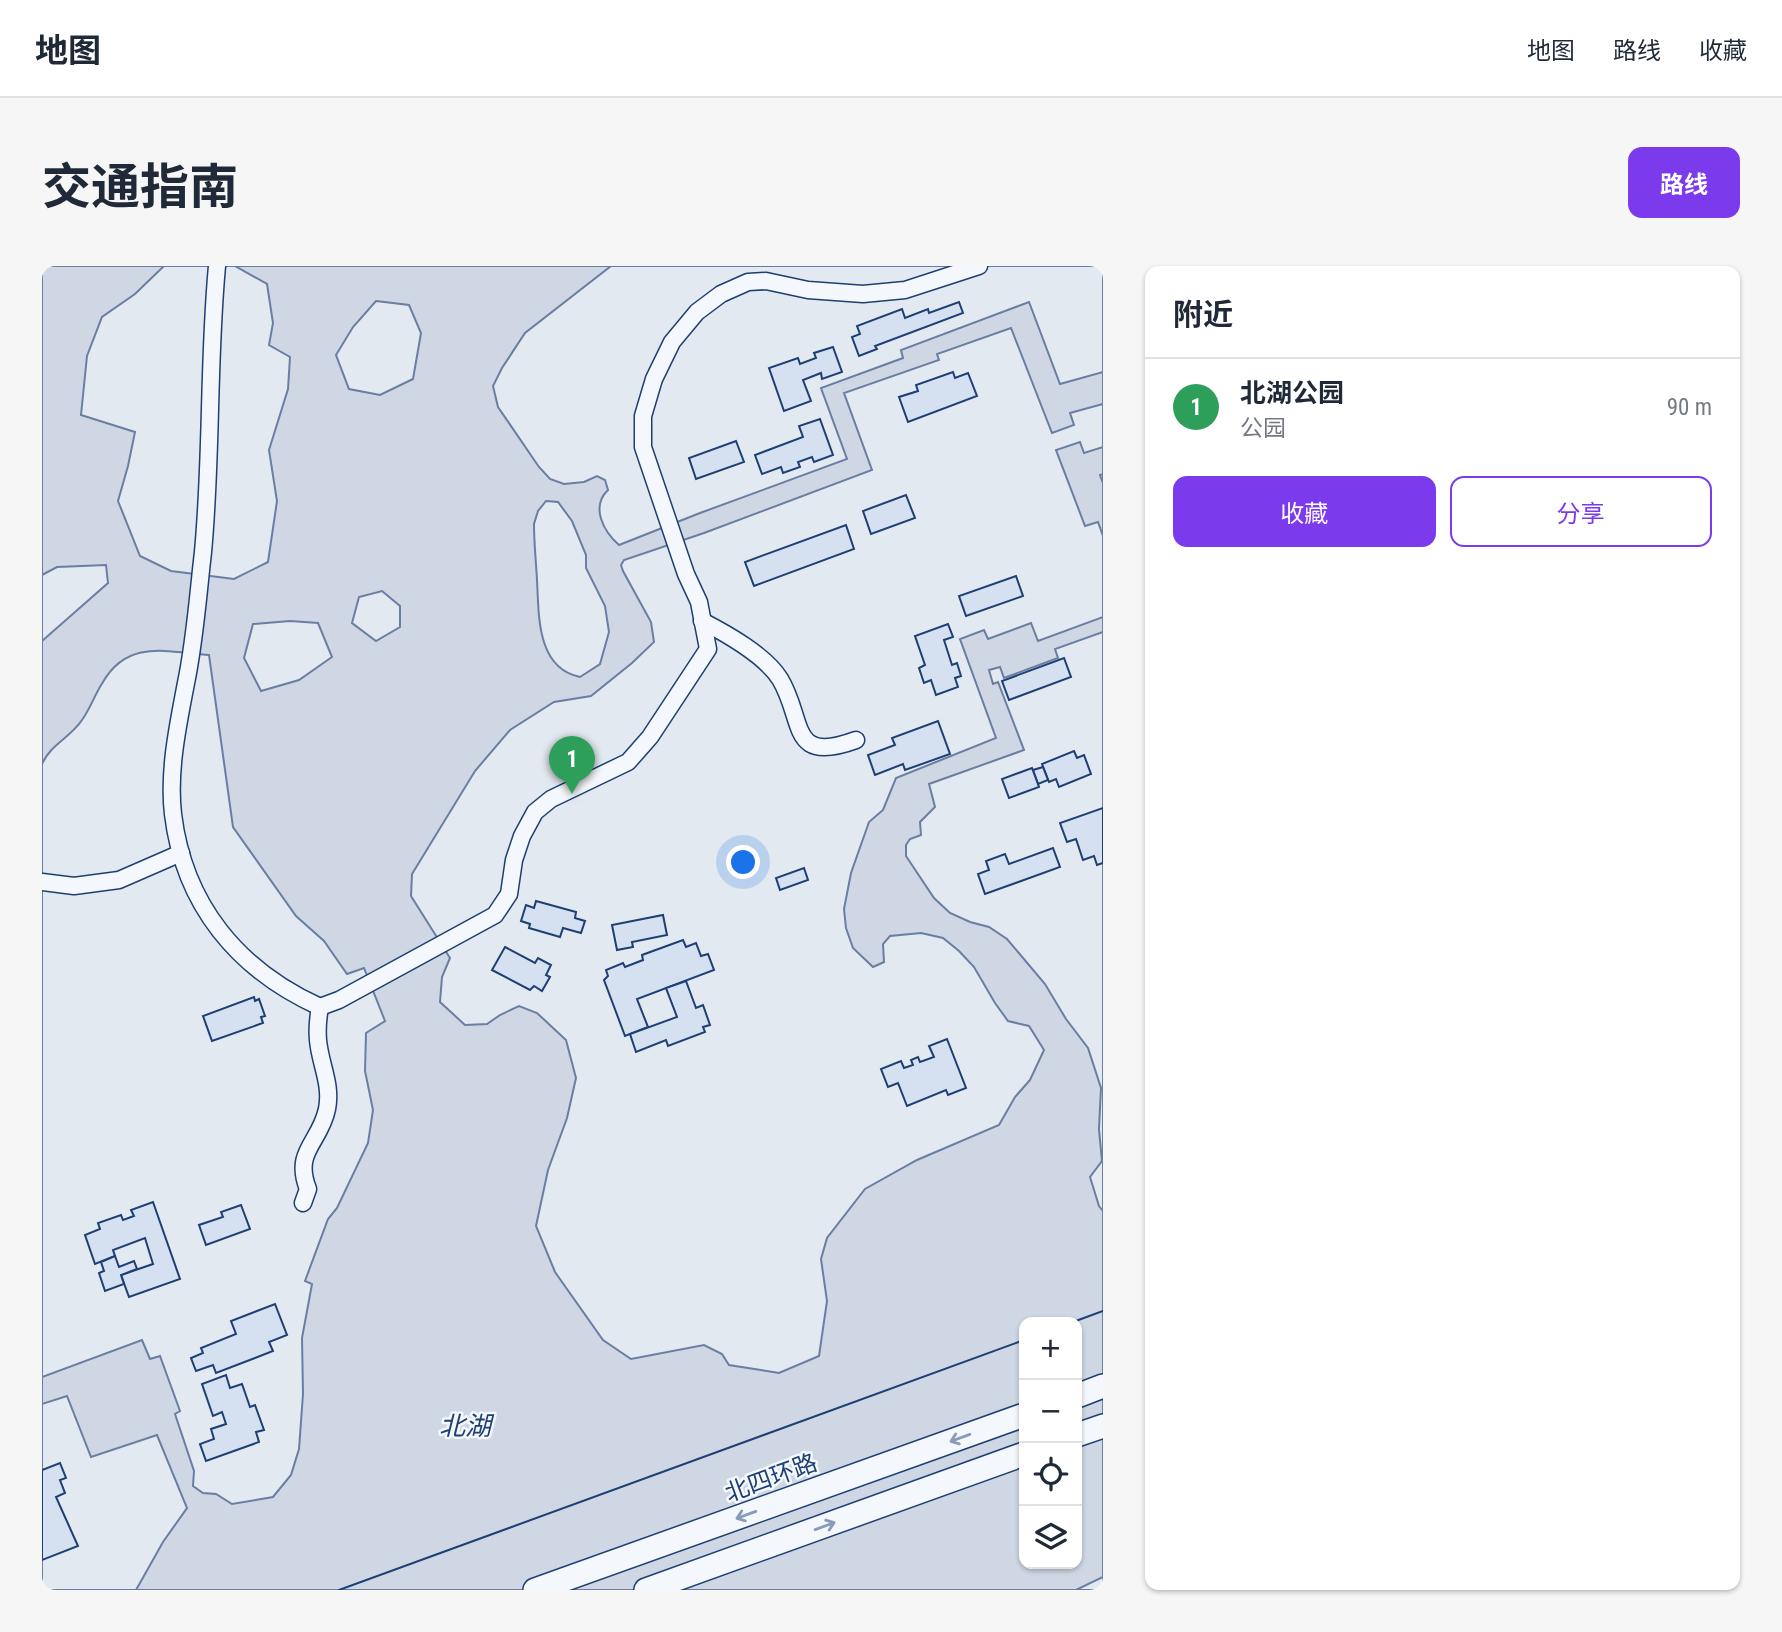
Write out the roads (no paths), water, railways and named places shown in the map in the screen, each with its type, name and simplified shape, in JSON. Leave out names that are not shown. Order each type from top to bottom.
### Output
[{"type":"highway","points":[[1082,1394],[1103,1387]]},
{"type":"highway","name":"北四环路","points":[[535,1590],[1019,1417]]},
{"type":"highway","points":[[1082,1433],[1103,1426]]},
{"type":"highway","points":[[646,1590],[1019,1456]]},
{"type":"street","points":[[217,266],[206,510],[187,682],[178,720],[173,813],[181,853],[193,887],[209,918],[226,940],[262,974],[298,998],[320,1007],[339,1000],[495,915],[509,894],[514,860],[522,836],[535,812],[551,799],[628,762],[650,737],[708,649],[699,602],[686,574],[643,447],[643,416],[654,379],[672,342],[697,312],[721,295],[748,282],[766,281],[808,290],[863,294],[905,290],[979,266]]},
{"type":"street","points":[[702,621],[730,636],[759,657],[779,677],[802,735],[812,745],[832,748],[856,740]]},
{"type":"street","points":[[42,882],[74,886],[119,880],[181,853]]},
{"type":"street","points":[[303,1203],[308,1189],[302,1174],[305,1154],[317,1136],[326,1112],[329,1091],[318,1042],[320,1007]]},
{"type":"water","name":"北湖","points":[[42,266],[164,266],[135,294],[102,317],[87,356],[81,415],[135,432],[118,501],[140,556],[171,571],[234,579],[268,562],[277,501],[269,450],[288,389],[290,357],[269,345],[273,323],[267,284],[235,266],[611,266],[525,333],[493,386],[498,407],[550,479],[564,484],[584,482],[597,476],[605,480],[608,490],[600,504],[601,519],[608,533],[619,545],[847,459],[821,388],[903,358],[901,350],[1029,302],[1060,384],[1103,372],[1103,404],[1070,413],[1074,425],[1052,433],[1011,328],[937,354],[939,360],[844,393],[872,470],[624,560],[621,565],[623,571],[651,622],[654,642],[591,696],[554,702],[510,730],[475,771],[412,874],[411,896],[450,958],[442,977],[440,1002],[465,1025],[487,1024],[519,1006],[537,1013],[566,1040],[576,1078],[567,1118],[548,1170],[536,1226],[555,1272],[603,1340],[631,1359],[704,1345],[722,1354],[729,1365],[779,1373],[819,1356],[827,1301],[821,1259],[827,1238],[865,1189],[917,1160],[999,1125],[1015,1097],[1030,1080],[1044,1050],[1029,1026],[1008,1021],[974,967],[943,938],[921,933],[890,936],[883,944],[884,962],[873,967],[853,948],[846,928],[844,909],[851,873],[869,822],[883,810],[896,778],[996,738],[960,639],[984,630],[988,639],[1031,623],[1038,641],[1103,617],[1103,632],[1055,649],[1058,658],[1004,678],[1000,667],[989,670],[993,684],[998,682],[1024,750],[929,784],[935,807],[920,822],[921,835],[910,839],[906,845],[906,856],[934,898],[950,913],[989,927],[1007,939],[1045,984],[1088,1048],[1101,1088],[1099,1129],[1102,1161],[1090,1177],[1103,1211],[1103,1577],[1076,1590],[136,1590],[163,1542],[187,1508],[157,1435],[91,1457],[67,1396],[42,1404],[42,1377],[142,1340],[150,1359],[160,1356],[180,1411],[175,1414],[194,1471],[193,1486],[203,1493],[216,1494],[232,1504],[273,1497],[291,1475],[299,1449],[303,1394],[302,1338],[312,1284],[305,1281],[328,1219],[337,1208],[368,1143],[373,1110],[365,1071],[366,1033],[385,1021],[364,968],[347,974],[324,941],[296,916],[233,827],[209,655],[150,651],[124,659],[103,682],[85,716],[42,764],[42,641],[108,583],[106,565],[57,567],[42,575]],"holes":[[[376,301],[409,305],[421,333],[413,379],[380,395],[349,389],[336,355],[353,327]],[[546,501],[558,502],[572,521],[586,555],[586,568],[605,606],[609,632],[600,664],[580,677],[566,672],[555,663],[543,638],[540,623],[534,524],[538,511]],[[382,591],[400,606],[400,627],[376,641],[352,623],[359,597]],[[290,621],[318,623],[332,657],[299,680],[261,691],[244,658],[253,624]]]},
{"type":"water","points":[[1080,442],[1084,453],[1103,447],[1103,474],[1100,475],[1103,483],[1103,536],[1098,522],[1085,526],[1056,450]]},
{"type":"tram line","points":[[1082,1319],[1103,1311]]},
{"type":"tram line","points":[[339,1590],[1019,1342]]},
{"type":"place","name":"北湖公园","points":[[572,794]]}]
